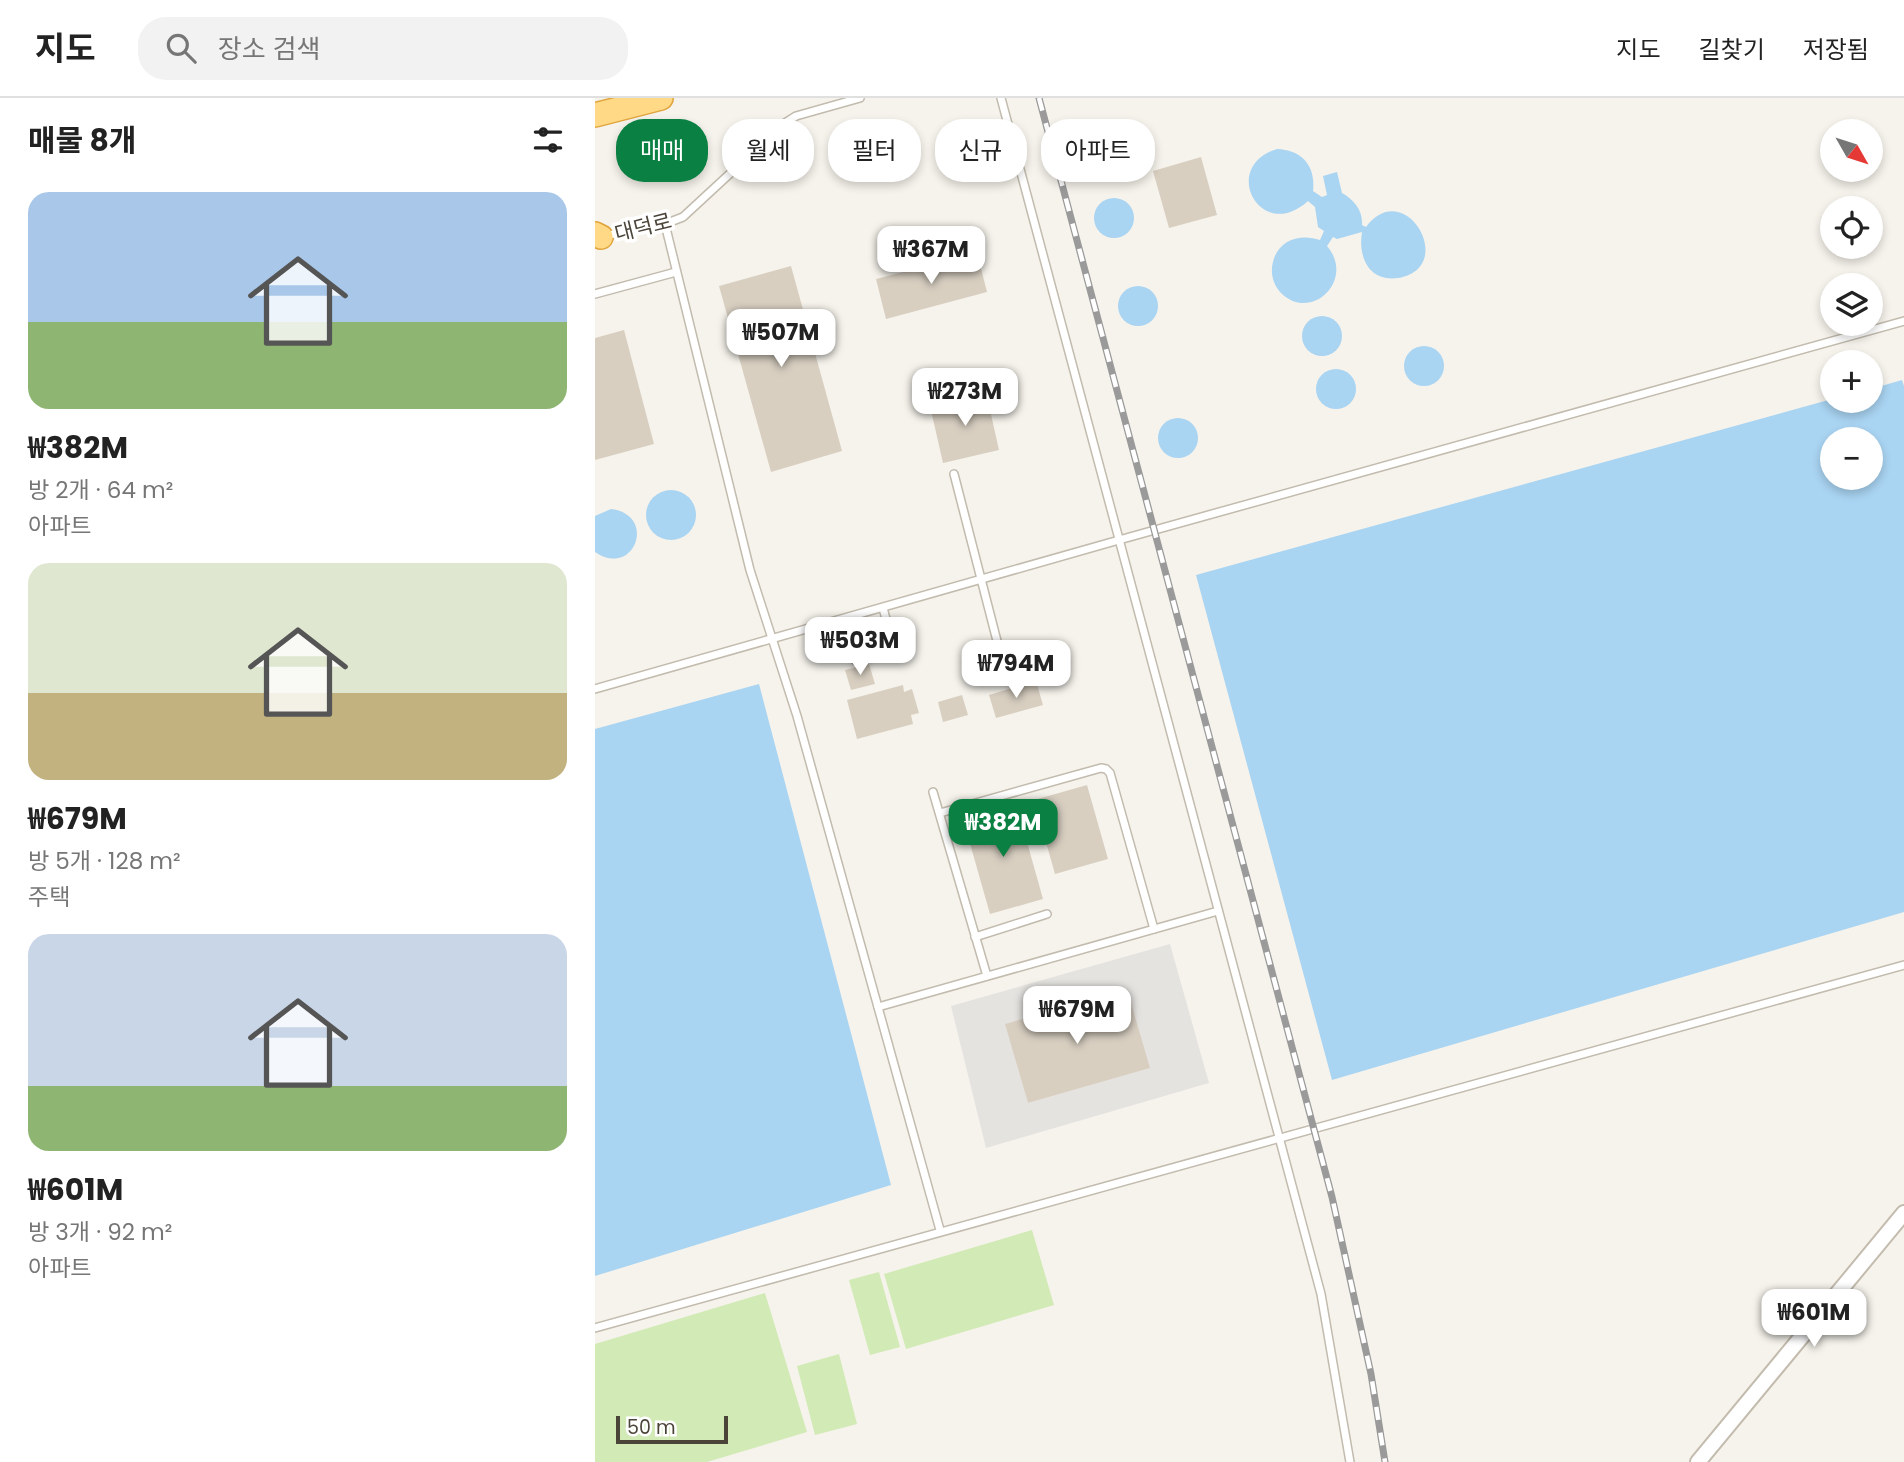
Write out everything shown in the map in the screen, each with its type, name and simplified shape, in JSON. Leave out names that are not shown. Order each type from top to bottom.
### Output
[{"type":"highway","points":[[595,115],[661,98]]},
{"type":"street","points":[[1698,1462],[1904,1213]]},
{"type":"lane","name":"대덕로","points":[[597,237],[665,224],[683,217],[774,130],[796,116],[860,98]]},
{"type":"lane","points":[[1000,98],[1321,1294],[1350,1462]]},
{"type":"lane","points":[[665,224],[750,570],[797,716],[940,1230]]},
{"type":"lane","points":[[595,294],[676,272]]},
{"type":"lane","points":[[595,689],[1904,321]]},
{"type":"lane","points":[[954,474],[1005,672]]},
{"type":"lane","points":[[855,660],[894,648],[883,608]]},
{"type":"lane","points":[[940,813],[1101,768],[1106,769],[1110,773],[1154,929]]},
{"type":"lane","points":[[933,792],[986,976]]},
{"type":"lane","points":[[878,1007],[1218,911]]},
{"type":"lane","points":[[975,937],[1047,914]]},
{"type":"lane","points":[[595,1328],[940,1230],[1279,1139],[1904,965]]},
{"type":"green space","points":[[1032,1230],[1054,1305],[906,1349],[884,1274]]},
{"type":"green space","points":[[879,1272],[900,1347],[870,1355],[849,1280]]},
{"type":"green space","points":[[765,1293],[807,1432],[707,1462],[595,1462],[595,1344]]},
{"type":"green space","points":[[839,1354],[857,1424],[815,1435],[797,1366]]},
{"type":"shaded area","points":[[1170,944],[1209,1083],[986,1148],[951,1006]],"holes":[[[1127,989],[1149,1068],[1028,1103],[1006,1024]]]},
{"type":"water","points":[[1277,149],[1294,152],[1305,161],[1312,174],[1313,191],[1322,197],[1327,195],[1323,176],[1337,172],[1342,193],[1357,206],[1362,225],[1366,227],[1381,214],[1396,212],[1409,218],[1419,229],[1425,244],[1424,258],[1416,271],[1398,278],[1379,276],[1372,272],[1362,250],[1362,232],[1337,239],[1333,237],[1327,246],[1335,259],[1336,272],[1333,284],[1326,294],[1305,303],[1293,301],[1281,293],[1272,274],[1273,262],[1280,248],[1298,238],[1320,240],[1324,231],[1318,227],[1315,207],[1308,201],[1291,212],[1275,214],[1262,208],[1253,198],[1249,185],[1251,171],[1260,158]]},
{"type":"water","points":[[1114,198],[1128,204],[1134,218],[1128,232],[1114,238],[1100,232],[1094,218],[1100,204]]},
{"type":"water","points":[[1138,286],[1152,292],[1158,306],[1152,320],[1138,326],[1124,320],[1118,306],[1124,292]]},
{"type":"water","points":[[1322,316],[1336,322],[1342,336],[1336,350],[1322,356],[1308,350],[1302,336],[1308,322]]},
{"type":"water","points":[[1424,346],[1438,352],[1444,366],[1438,380],[1424,386],[1410,380],[1404,366],[1410,352]]},
{"type":"water","points":[[1336,369],[1350,375],[1356,389],[1350,403],[1336,409],[1322,403],[1316,389],[1322,375]]},
{"type":"water","points":[[1902,380],[1904,912],[1332,1080],[1196,575],[1820,402],[1820,413],[1883,413],[1883,386]]},
{"type":"water","points":[[1178,418],[1192,424],[1198,438],[1192,452],[1178,458],[1164,452],[1158,438],[1164,424]]},
{"type":"water","points":[[671,490],[689,497],[696,515],[689,533],[671,540],[653,533],[646,515],[653,497]]},
{"type":"water","points":[[611,509],[625,514],[634,522],[637,532],[630,552],[621,558],[609,558],[595,552],[595,516]]},
{"type":"water","points":[[759,684],[891,1185],[595,1276],[595,729]]},
{"type":"building","points":[[1201,157],[1217,215],[1169,228],[1155,170]]},
{"type":"building","points":[[977,253],[987,292],[886,319],[876,279]]},
{"type":"building","points":[[791,266],[842,451],[771,472],[719,286]]},
{"type":"building","points":[[624,330],[654,444],[595,460],[595,338]]},
{"type":"building","points":[[986,392],[999,450],[943,463],[930,406]]},
{"type":"building","points":[[869,664],[875,684],[851,690],[845,670]]},
{"type":"building","points":[[1036,681],[1043,705],[996,718],[989,695]]},
{"type":"building","points":[[903,685],[904,692],[912,689],[919,713],[911,715],[913,724],[857,739],[847,700]]},
{"type":"building","points":[[962,695],[968,715],[943,722],[938,702]]},
{"type":"building","points":[[1087,785],[1108,859],[1055,874],[1034,800]]},
{"type":"building","points":[[1016,803],[1043,899],[990,914],[963,819]]},
{"type":"building","points":[[1127,989],[1150,1068],[1028,1103],[1005,1024]]},
{"type":"railway","points":[[1039,98],[1332,1197],[1371,1374],[1385,1462]]}]
